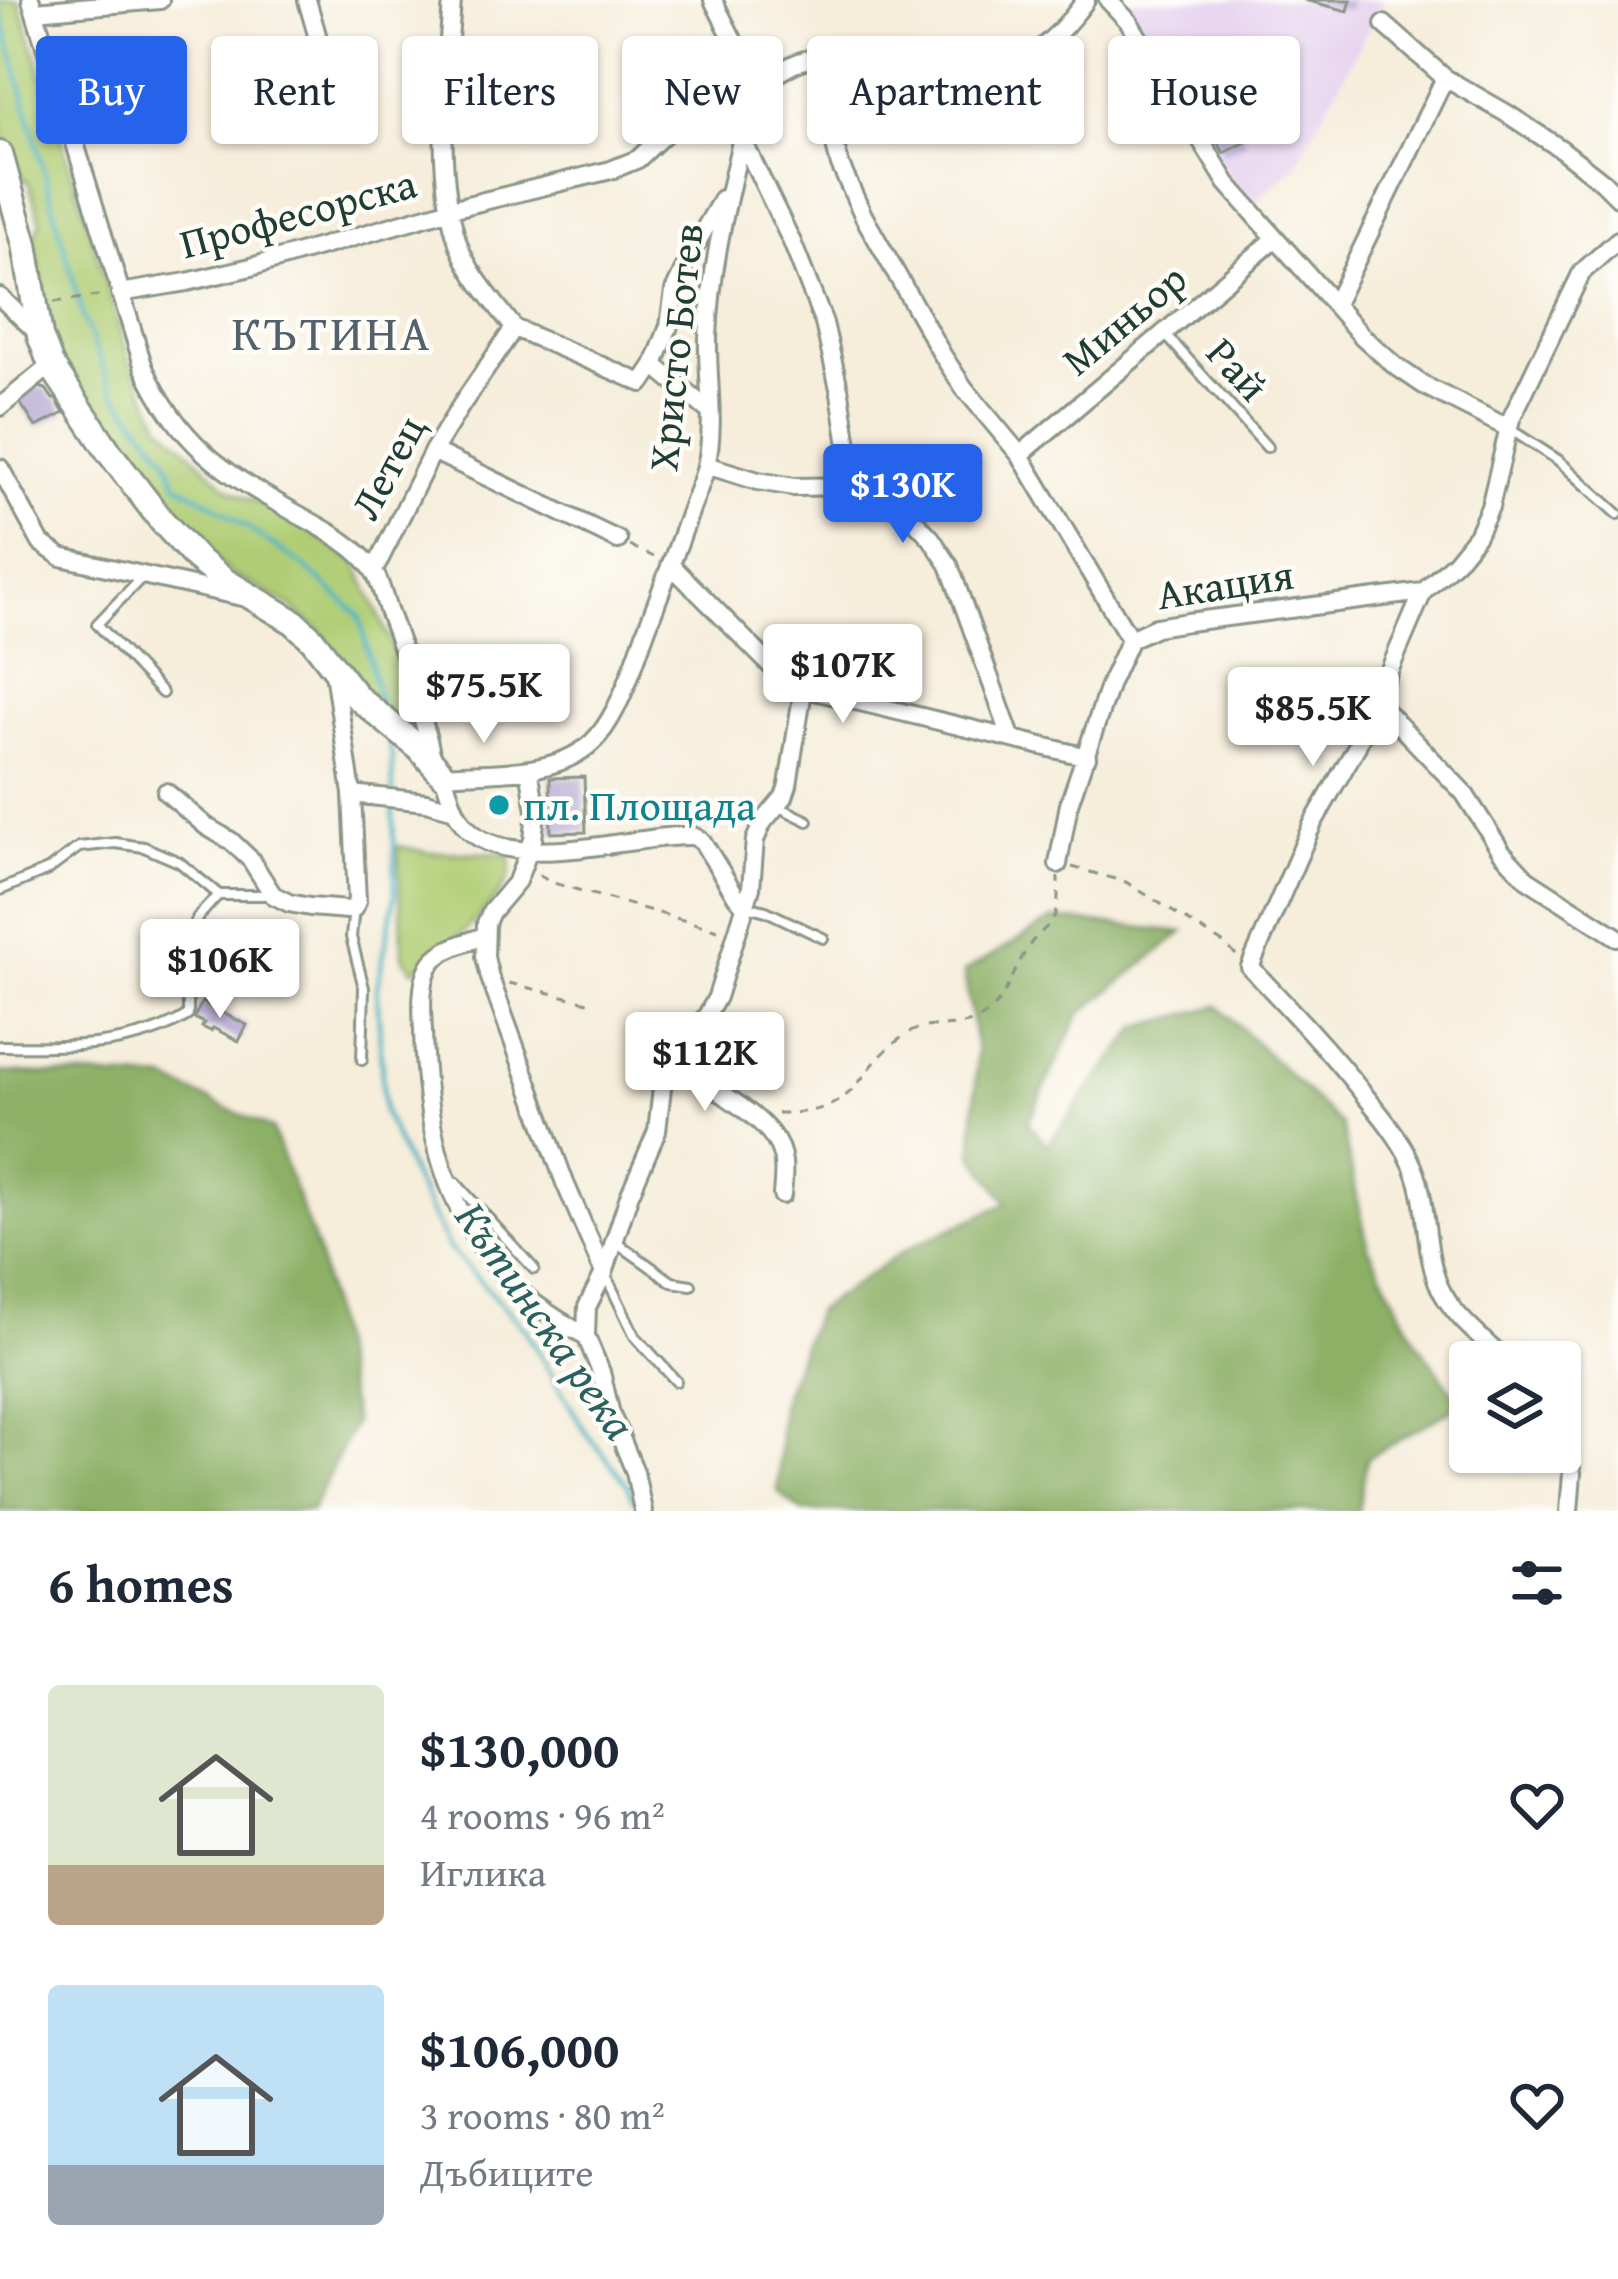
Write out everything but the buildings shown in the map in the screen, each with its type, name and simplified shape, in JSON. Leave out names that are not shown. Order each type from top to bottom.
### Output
[{"type":"street","points":[[160,0],[33,6],[144,368],[158,399],[212,461],[355,551],[374,572],[425,722],[432,762],[455,810],[472,832],[526,858],[556,850],[692,836],[702,841],[746,906]]},
{"type":"street","points":[[307,0],[317,36]]},
{"type":"street","points":[[452,0],[444,156],[451,209],[467,264],[514,328],[642,382],[669,326],[674,291],[731,184]]},
{"type":"street","points":[[713,0],[731,36]]},
{"type":"street","points":[[1055,36],[1086,0]]},
{"type":"street","points":[[1108,0],[1129,22],[1227,183],[1362,336],[1425,386],[1508,428]]},
{"type":"street","points":[[1384,24],[1445,78],[1562,149],[1618,197]]},
{"type":"street","points":[[1335,304],[1445,78]]},
{"type":"street","name":"Професорска","points":[[120,292],[187,283],[611,170],[638,159],[654,144]]},
{"type":"street","name":"Христо Ботев","points":[[432,762],[529,769],[560,761],[598,736],[613,711],[706,465],[710,298],[741,144]]},
{"type":"street","points":[[744,144],[792,242],[824,323],[854,486]]},
{"type":"street","points":[[835,144],[864,217],[943,356],[1019,454],[1130,639]]},
{"type":"street","points":[[0,154],[26,244],[40,335],[51,365],[110,452],[197,559],[294,622],[357,697],[432,762]]},
{"type":"street","name":"Миньор","points":[[1019,454],[1275,239]]},
{"type":"street","points":[[1484,1341],[1454,1312],[1438,1284],[1423,1198],[1411,1160],[1324,1045],[1250,967],[1313,823],[1357,746],[1424,592],[1478,535],[1490,507],[1508,428],[1582,272],[1618,241]]},
{"type":"street","points":[[0,297],[40,335]]},
{"type":"street","name":"Летец","points":[[374,572],[433,451],[514,328]]},
{"type":"street","points":[[0,407],[51,365]]},
{"type":"street","points":[[654,365],[709,411]]},
{"type":"street","points":[[433,451],[618,540]]},
{"type":"street","points":[[706,465],[794,487],[854,486],[912,518],[949,565],[1011,737]]},
{"type":"street","points":[[0,468],[41,543],[61,557],[255,599]]},
{"type":"street","points":[[671,566],[790,685],[1087,757]]},
{"type":"street","name":"Акация","points":[[1058,864],[1069,804],[1130,639],[1156,627],[1424,592]]},
{"type":"street","points":[[166,792],[251,860],[273,895],[310,907],[355,908],[360,796],[334,669]]},
{"type":"street","points":[[643,1511],[635,1472],[586,1336],[587,1307],[657,1131],[670,1058],[706,1017],[722,984],[751,888],[755,840],[788,785],[803,690]]},
{"type":"street","points":[[1375,700],[1464,793],[1502,852],[1527,879],[1616,938]]},
{"type":"street","points":[[529,769],[536,811],[533,840],[517,881],[491,912],[484,936],[485,957],[566,1183],[604,1273]]},
{"type":"street","points":[[360,796],[455,810]]},
{"type":"street","points":[[484,936],[440,954],[429,967],[424,990],[424,1072],[432,1137],[461,1210],[490,1260],[517,1291],[586,1336]]},
{"type":"street","points":[[706,1017],[715,1088],[746,1109],[780,1149],[782,1195]]},
{"type":"street","points":[[1569,1511],[1572,1473]]},
{"type":"lane","name":"Рай","points":[[1164,333],[1267,447]]},
{"type":"lane","points":[[1508,428],[1558,460],[1618,514]]},
{"type":"lane","points":[[143,576],[97,624],[162,692]]},
{"type":"lane","points":[[776,805],[808,820]]},
{"type":"lane","points":[[0,890],[48,869],[79,847],[115,844],[144,847],[179,862],[218,895],[273,895]]},
{"type":"lane","points":[[0,1046],[42,1047],[140,1036],[188,1015],[176,961],[198,917],[218,895]]},
{"type":"lane","points":[[746,906],[823,938]]},
{"type":"lane","points":[[355,908],[351,937],[364,988],[362,1060]]},
{"type":"lane","points":[[442,1168],[534,1269]]},
{"type":"lane","points":[[614,1241],[672,1282],[692,1285]]},
{"type":"lane","points":[[604,1273],[634,1336],[676,1382]]},
{"type":"path","points":[[60,302],[98,296]]},
{"type":"path","points":[[618,540],[671,566]]},
{"type":"path","points":[[526,858],[550,882],[737,936]]},
{"type":"path","points":[[746,1109],[803,1113],[827,1107],[850,1095],[891,1046],[912,1030],[962,1026],[985,1017],[1056,912],[1058,864],[1126,882],[1223,944],[1250,967]]},
{"type":"path","points":[[490,979],[596,1004]]},
{"type":"shaded area","points":[[1121,0],[1383,2],[1295,166],[1252,206],[1208,144],[1300,144],[1300,36],[1143,36]]},
{"type":"green space","points":[[0,0],[19,0],[36,55],[36,144],[63,144],[129,359],[161,424],[229,489],[302,524],[357,564],[404,673],[419,735],[344,673],[320,631],[287,604],[230,573],[82,397],[52,346],[34,237],[41,222],[29,183],[16,173],[0,124]]},
{"type":"green space","points":[[398,846],[427,852],[509,854],[511,864],[505,885],[483,913],[413,970],[403,957]]},
{"type":"green space","points":[[1053,919],[1183,932],[1079,1015],[1028,1123],[1047,1145],[1138,1027],[1218,1006],[1342,1126],[1368,1247],[1416,1340],[1449,1387],[1449,1411],[1367,1458],[1358,1511],[801,1511],[778,1491],[781,1402],[816,1311],[905,1250],[1007,1203],[973,1154],[977,1052],[964,972]]},
{"type":"green space","points":[[0,1072],[165,1080],[272,1129],[318,1253],[354,1423],[311,1511],[0,1511]]},
{"type":"waterway","name":"Кътинска река","points":[[0,8],[83,317],[112,390],[166,456],[176,483],[304,566],[359,615],[380,704]]},
{"type":"waterway","name":"Кътинска река","points":[[387,733],[393,793]]},
{"type":"waterway","name":"Кътинска река","points":[[393,804],[395,895],[377,988],[384,1112],[449,1248],[525,1329],[585,1431],[628,1485],[633,1500]]},
{"type":"place","name":"пл. Площада","points":[[499,805]]},
{"type":"district","name":"КЪТИНА","points":[[332,333]]}]
